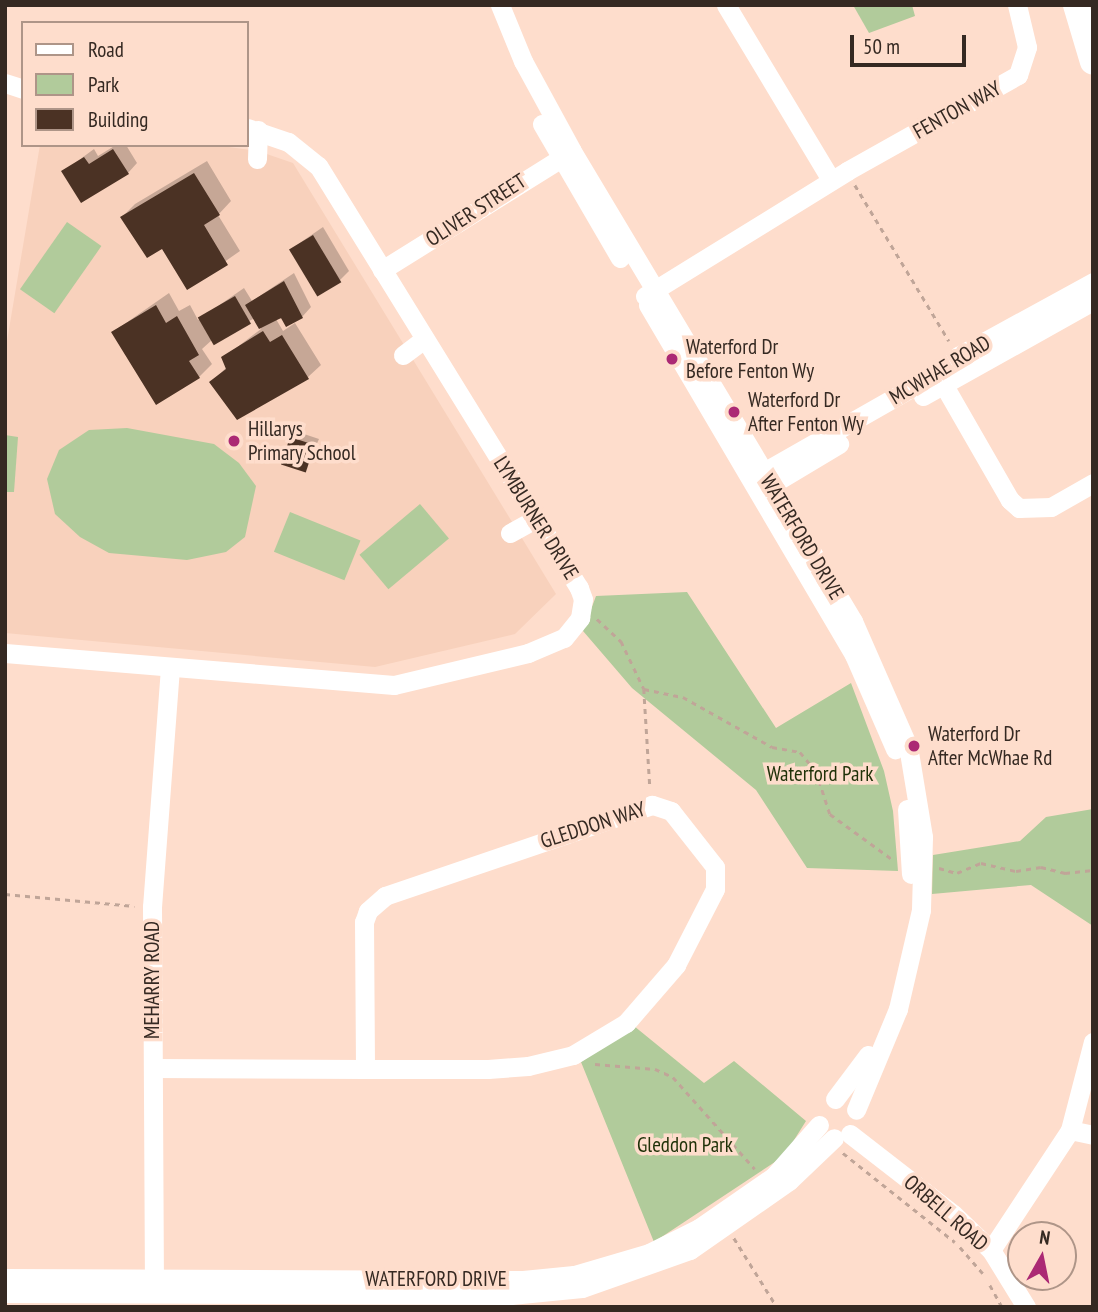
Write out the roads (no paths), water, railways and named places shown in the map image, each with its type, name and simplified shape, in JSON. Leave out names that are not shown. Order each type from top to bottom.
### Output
[{"type":"highway","points":[[1076,5],[1093,62]]},
{"type":"street","name":"WATERFORD DRIVE","points":[[454,1293],[549,1279],[649,1253],[699,1227],[857,1123],[856,1110],[887,1040],[907,978],[921,910],[915,776],[898,719],[853,621],[761,482],[566,154],[507,54],[489,5]]},
{"type":"street","name":"WATERFORD DRIVE","points":[[500,5],[566,154]]},
{"type":"street","points":[[726,5],[839,176]]},
{"type":"street","name":"FENTON WAY","points":[[649,294],[839,176],[1018,75],[1027,47],[1017,5]]},
{"type":"street","points":[[252,129],[257,159]]},
{"type":"street","name":"LYMBURNER DRIVE","points":[[170,668],[342,684],[414,683],[551,644],[571,631],[583,609],[579,588],[537,518],[306,153],[252,129]]},
{"type":"street","name":"OLIVER STREET","points":[[382,270],[566,154]]},
{"type":"street","name":"MCWHAE ROAD","points":[[940,379],[958,356],[1093,282]]},
{"type":"street","name":"MCWHAE ROAD","points":[[761,482],[940,379],[1093,301]]},
{"type":"street","points":[[403,355],[424,339]]},
{"type":"street","points":[[940,379],[1010,500],[1020,508],[1051,507],[1093,483]]},
{"type":"street","points":[[510,533],[537,518]]},
{"type":"street","points":[[5,653],[170,668]]},
{"type":"street","name":"MEHARRY ROAD","points":[[154,1285],[152,907],[170,668]]},
{"type":"street","name":"GLEDDON WAY","points":[[153,1068],[365,1069],[509,1068],[584,1050],[635,1015],[676,965],[717,882],[715,867],[671,811],[652,805],[375,902],[364,922],[365,1069]]},
{"type":"street","name":"WATERFORD DRIVE","points":[[834,1138],[820,1108],[835,1099],[859,1074],[880,1024],[904,939],[917,860]]},
{"type":"street","points":[[991,1250],[1070,1130],[1093,1042]]},
{"type":"street","points":[[835,1099],[848,1101],[856,1110]]},
{"type":"street","points":[[1070,1130],[1093,1135]]},
{"type":"street","name":"WATERFORD DRIVE","points":[[5,1278],[511,1295],[582,1288],[675,1257],[727,1227],[789,1181],[834,1138]]},
{"type":"street","name":"ORBELL ROAD","points":[[834,1138],[953,1214],[991,1250],[1026,1307]]},
{"type":"street","name":"WATERFORD DRIVE","points":[[5,1293],[154,1285]]},
{"type":"place","name":"Waterford Dr Before Fenton Wy","points":[[672,359]]},
{"type":"place","name":"Waterford Dr After Fenton Wy","points":[[734,412]]},
{"type":"place","name":"Hillarys Primary School","points":[[234,441]]},
{"type":"place","name":"Waterford Dr After McWhae Rd","points":[[914,746]]},
{"type":"park label","name":"Waterford Park","points":[[820,774]]},
{"type":"park label","name":"Gleddon Park","points":[[685,1145]]}]
